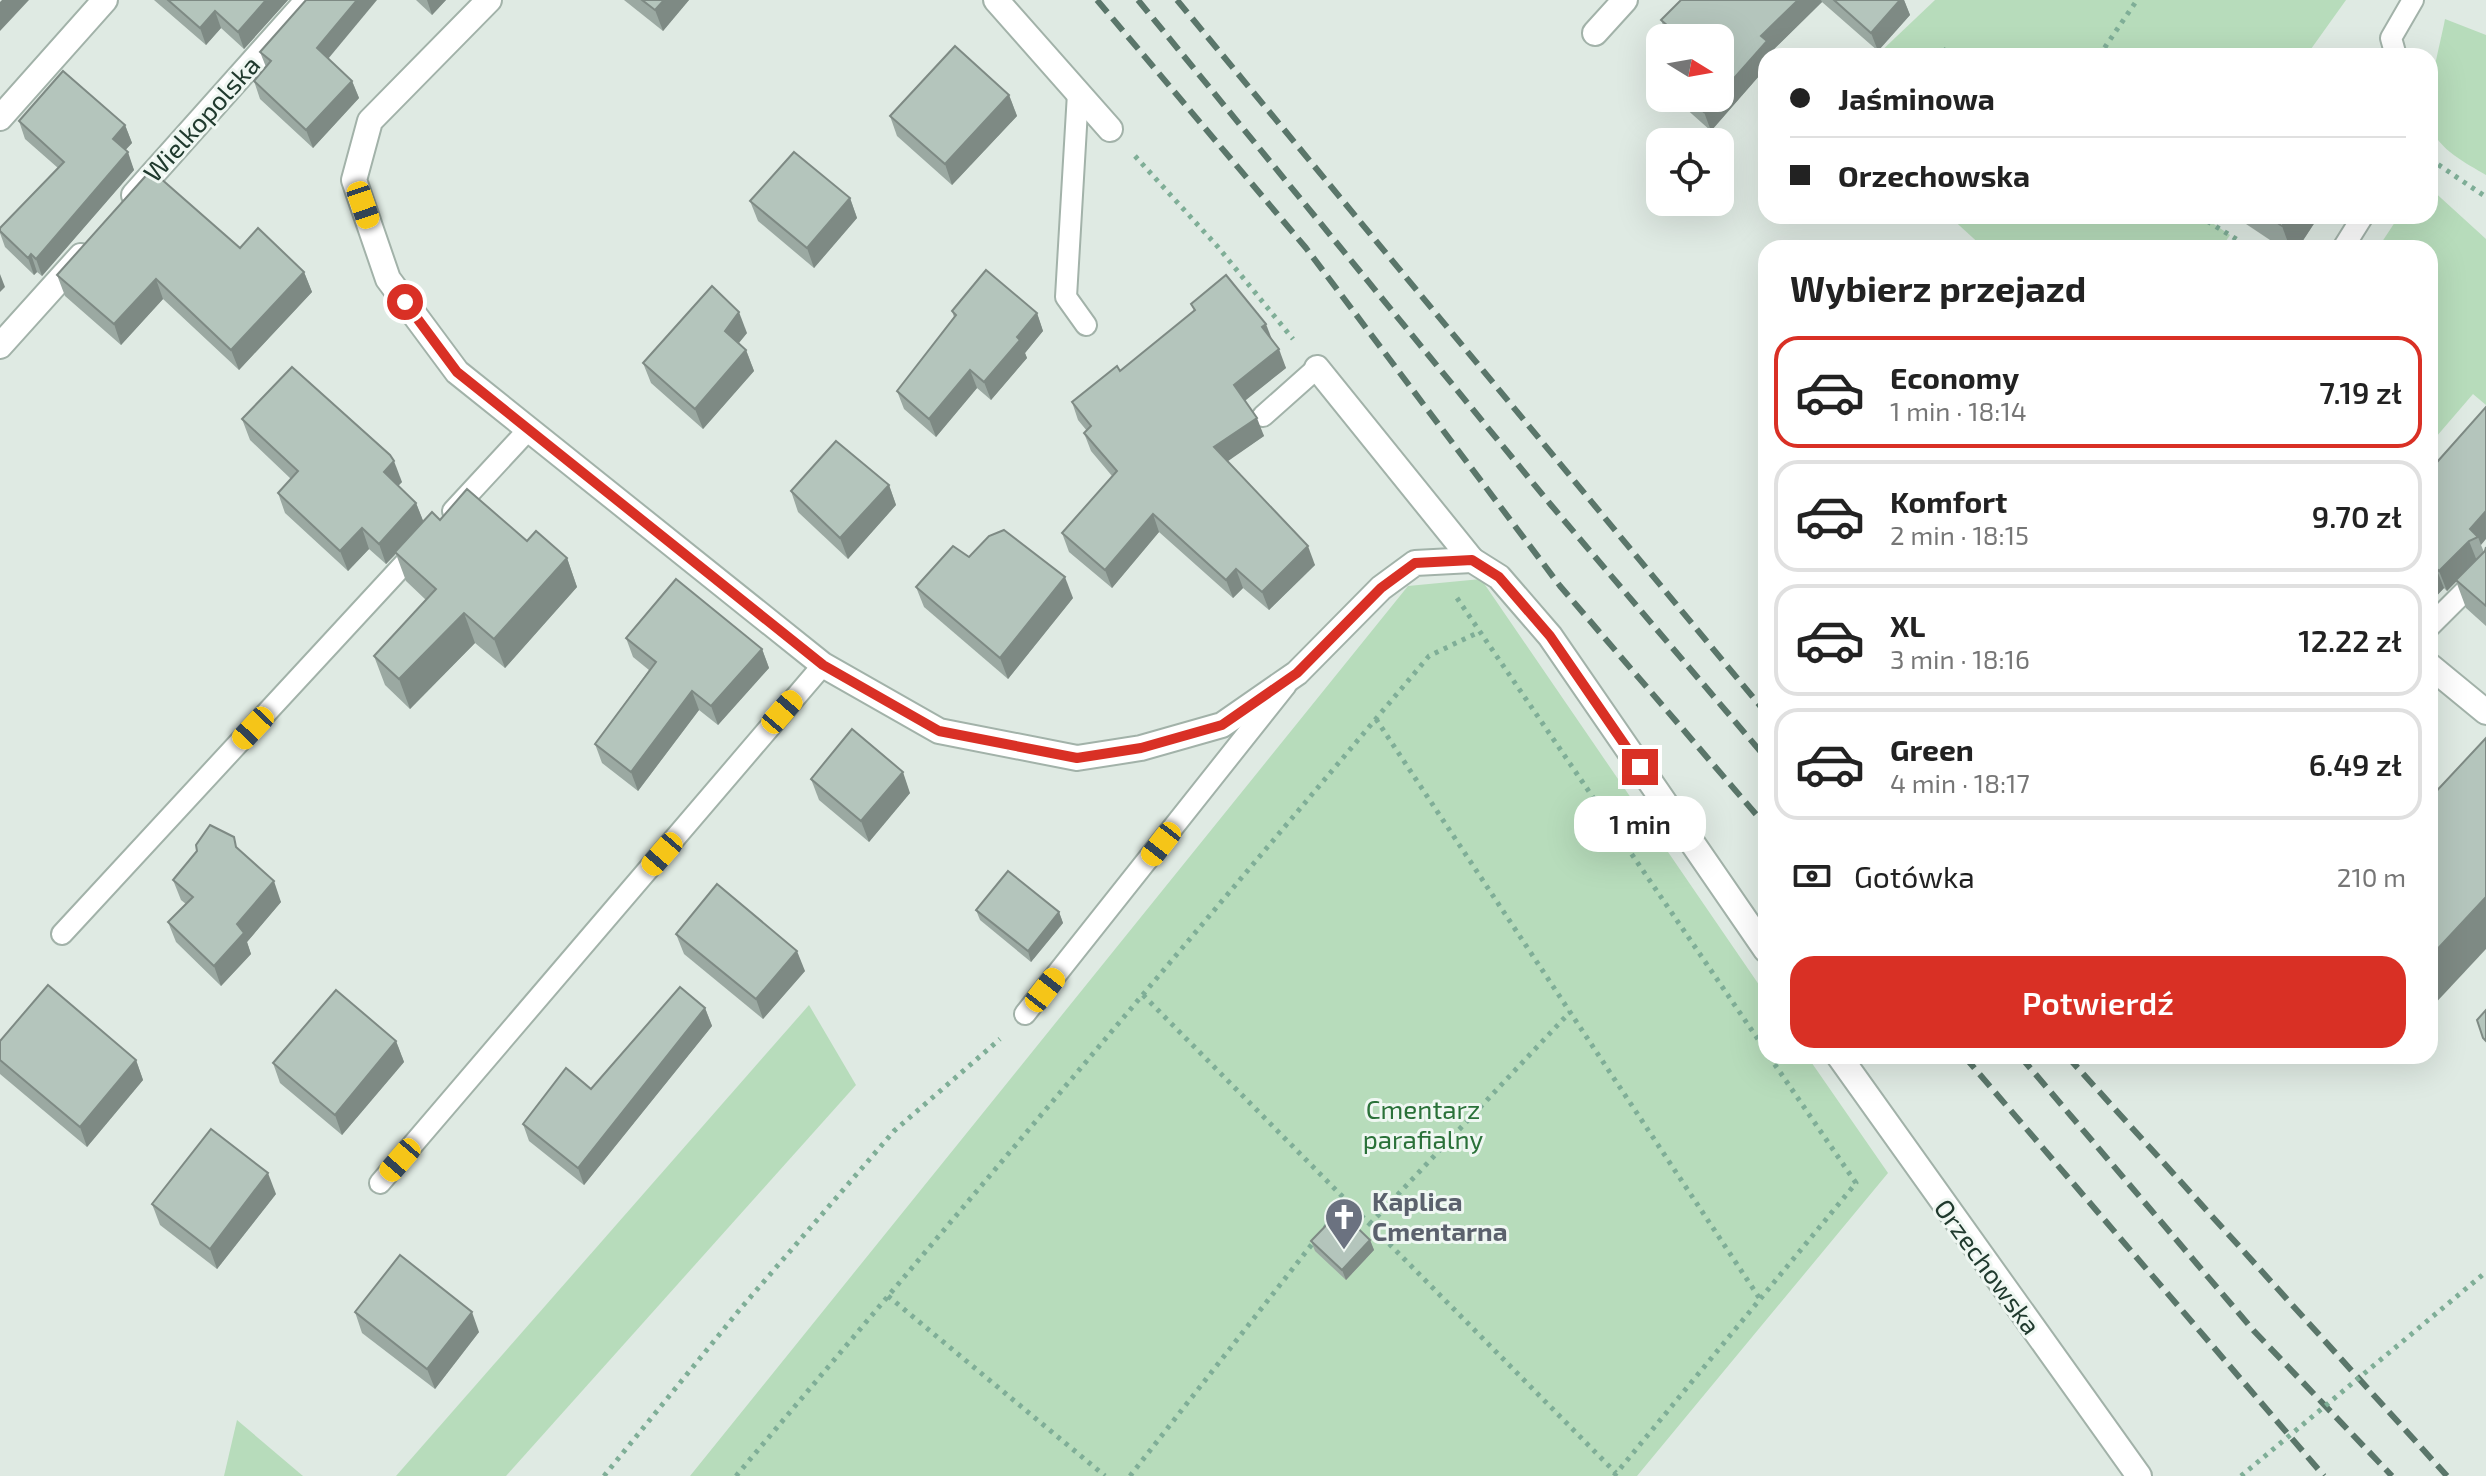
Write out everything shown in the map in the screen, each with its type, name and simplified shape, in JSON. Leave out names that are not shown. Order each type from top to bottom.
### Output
[{"type":"street","points":[[0,118],[105,0]]},
{"type":"street","name":"Wielkopolska","points":[[117,215],[308,0]]},
{"type":"street","points":[[489,0],[370,121],[354,180],[388,279],[457,372],[823,665],[939,731],[1077,758],[1141,748],[1222,725],[1297,673],[1381,588],[1415,563],[1472,560]]},
{"type":"street","points":[[996,0],[1110,129]]},
{"type":"street","points":[[1595,33],[1625,0]]},
{"type":"street","points":[[0,346],[96,239]]},
{"type":"street","points":[[1317,368],[1472,560],[1499,577],[1550,636],[1758,938]]},
{"type":"street","points":[[2438,673],[2486,712]]},
{"type":"street","name":"Orzechowska","points":[[1845,1064],[2139,1476]]},
{"type":"lane","points":[[2394,48],[2391,38],[2413,0]]},
{"type":"lane","points":[[1078,93],[1066,297],[1086,325]]},
{"type":"lane","points":[[1263,416],[1317,368]]},
{"type":"lane","points":[[62,934],[528,430]]},
{"type":"lane","points":[[2438,618],[2486,570]]},
{"type":"lane","points":[[380,1183],[823,665]]},
{"type":"lane","points":[[1025,1014],[1297,673]]},
{"type":"path","points":[[2104,48],[2137,0]]},
{"type":"path","points":[[1110,129],[1218,247],[1317,368]]},
{"type":"path","points":[[2438,164],[2486,197]]},
{"type":"path","points":[[2210,224],[2232,240]]},
{"type":"path","points":[[736,1476],[1429,656],[1479,632],[1758,1039]]},
{"type":"path","points":[[1376,719],[1760,1299]]},
{"type":"path","points":[[1143,995],[1615,1474],[1856,1183],[1775,1064]]},
{"type":"path","points":[[1370,1224],[1570,1012]]},
{"type":"path","points":[[604,1476],[741,1308],[894,1131],[1025,1014]]},
{"type":"path","points":[[1130,1476],[1346,1200]]},
{"type":"path","points":[[2241,1476],[2486,1272]]},
{"type":"path","points":[[888,1296],[1105,1476]]},
{"type":"green space","points":[[1935,0],[2346,0],[2312,48],[1884,48]]},
{"type":"green space","points":[[2445,19],[2486,35],[2486,175],[2462,161],[2438,140],[2438,54]]},
{"type":"green space","points":[[2438,195],[2486,239],[2486,405],[2473,394],[2438,435],[2438,240],[2383,240],[2394,224],[2438,224]]},
{"type":"green space","points":[[1958,224],[2214,224],[2230,235],[2227,240],[1975,240]]},
{"type":"green space","name":"Cmentarz parafialny","points":[[1481,579],[1758,983],[1758,1064],[1813,1064],[1888,1173],[1637,1476],[690,1476],[1408,586]]},
{"type":"green space","points":[[809,1005],[856,1085],[506,1476],[396,1476]]},
{"type":"green space","points":[[237,1420],[303,1476],[224,1476]]},
{"type":"building","points":[[168,0],[266,0],[238,32],[215,11],[200,28]]},
{"type":"building","points":[[306,0],[357,0],[317,48],[352,81],[306,130],[254,81],[271,61],[260,52]]},
{"type":"building","points":[[642,0],[664,0],[655,10]]},
{"type":"building","points":[[1681,0],[1798,0],[1761,36],[1767,41],[1734,78],[1734,24],[1666,24],[1661,20]]},
{"type":"building","points":[[1834,0],[1900,0],[1871,33]]},
{"type":"building","points":[[955,46],[1009,95],[945,164],[890,116]]},
{"type":"building","points":[[63,71],[125,125],[113,139],[128,152],[36,259],[31,254],[28,258],[0,228],[64,162],[19,121]]},
{"type":"building","points":[[794,152],[850,198],[807,248],[750,201]]},
{"type":"building","points":[[151,170],[240,248],[258,228],[304,272],[231,350],[156,279],[114,324],[57,275]]},
{"type":"building","points":[[986,270],[1037,313],[1017,337],[1020,340],[984,382],[970,370],[929,419],[897,391],[956,315],[952,311]]},
{"type":"building","points":[[1226,275],[1266,324],[1262,327],[1279,349],[1234,385],[1257,418],[1214,447],[1308,546],[1262,592],[1236,569],[1226,580],[1153,514],[1105,570],[1062,533],[1117,471],[1084,433],[1091,426],[1072,402],[1117,366],[1120,371],[1195,310],[1191,304]]},
{"type":"building","points":[[712,286],[739,312],[725,331],[746,350],[695,409],[643,363]]},
{"type":"building","points":[[292,367],[390,455],[394,461],[384,472],[416,503],[379,544],[362,528],[340,551],[278,493],[298,471],[242,419]]},
{"type":"building","points":[[2486,407],[2486,511],[2470,529],[2478,537],[2469,541],[2439,571],[2438,570],[2438,461]]},
{"type":"building","points":[[836,441],[889,485],[840,538],[791,491]]},
{"type":"building","points":[[467,489],[527,541],[536,531],[567,558],[494,639],[464,613],[399,679],[374,656],[436,589],[395,552],[432,512],[440,520]]},
{"type":"building","points":[[1004,530],[1065,577],[1000,658],[916,587],[953,546],[969,557],[989,536]]},
{"type":"building","points":[[2486,547],[2486,606],[2456,580]]},
{"type":"building","points":[[676,579],[762,649],[711,706],[692,691],[631,772],[595,744],[656,662],[626,638]]},
{"type":"building","points":[[852,729],[903,772],[861,821],[811,779]]},
{"type":"building","points":[[2486,738],[2486,897],[2438,948],[2438,789]]},
{"type":"building","points":[[210,825],[234,837],[236,847],[274,881],[237,924],[244,933],[214,966],[168,922],[193,897],[173,880],[197,851],[196,845]]},
{"type":"building","points":[[1008,871],[1059,912],[1028,951],[976,910]]},
{"type":"building","points":[[717,884],[797,951],[756,999],[676,934]]},
{"type":"building","points":[[48,985],[136,1060],[80,1127],[0,1060],[0,1041]]},
{"type":"building","points":[[680,987],[705,1008],[578,1168],[523,1124],[566,1068],[591,1089]]},
{"type":"building","points":[[336,990],[396,1041],[335,1115],[273,1063]]},
{"type":"building","points":[[2486,1010],[2486,1041],[2477,1020]]},
{"type":"building","points":[[211,1129],[268,1173],[210,1249],[152,1204]]},
{"type":"building","name":"Kaplica Cmentarna","points":[[1340,1211],[1370,1240],[1342,1270],[1311,1241]]},
{"type":"building","points":[[400,1255],[472,1312],[427,1369],[355,1312]]},
{"type":"railway","points":[[1097,0],[1306,248],[1560,586],[1758,817]]},
{"type":"railway","points":[[1138,0],[1551,505],[1758,749]]},
{"type":"railway","points":[[1177,0],[1758,703]]},
{"type":"railway","points":[[1971,1064],[2324,1476]]},
{"type":"railway","points":[[2027,1064],[2254,1331],[2392,1476]]},
{"type":"railway","points":[[2074,1064],[2447,1476]]},
{"type":"place","name":"Kaplica Cmentarna","points":[[1344,1251]]},
{"type":"route","points":[[405,302],[457,372],[823,665],[939,731],[1077,758],[1141,748],[1222,725],[1297,673],[1381,588],[1415,563],[1472,560],[1499,577],[1550,636],[1640,767]]}]
